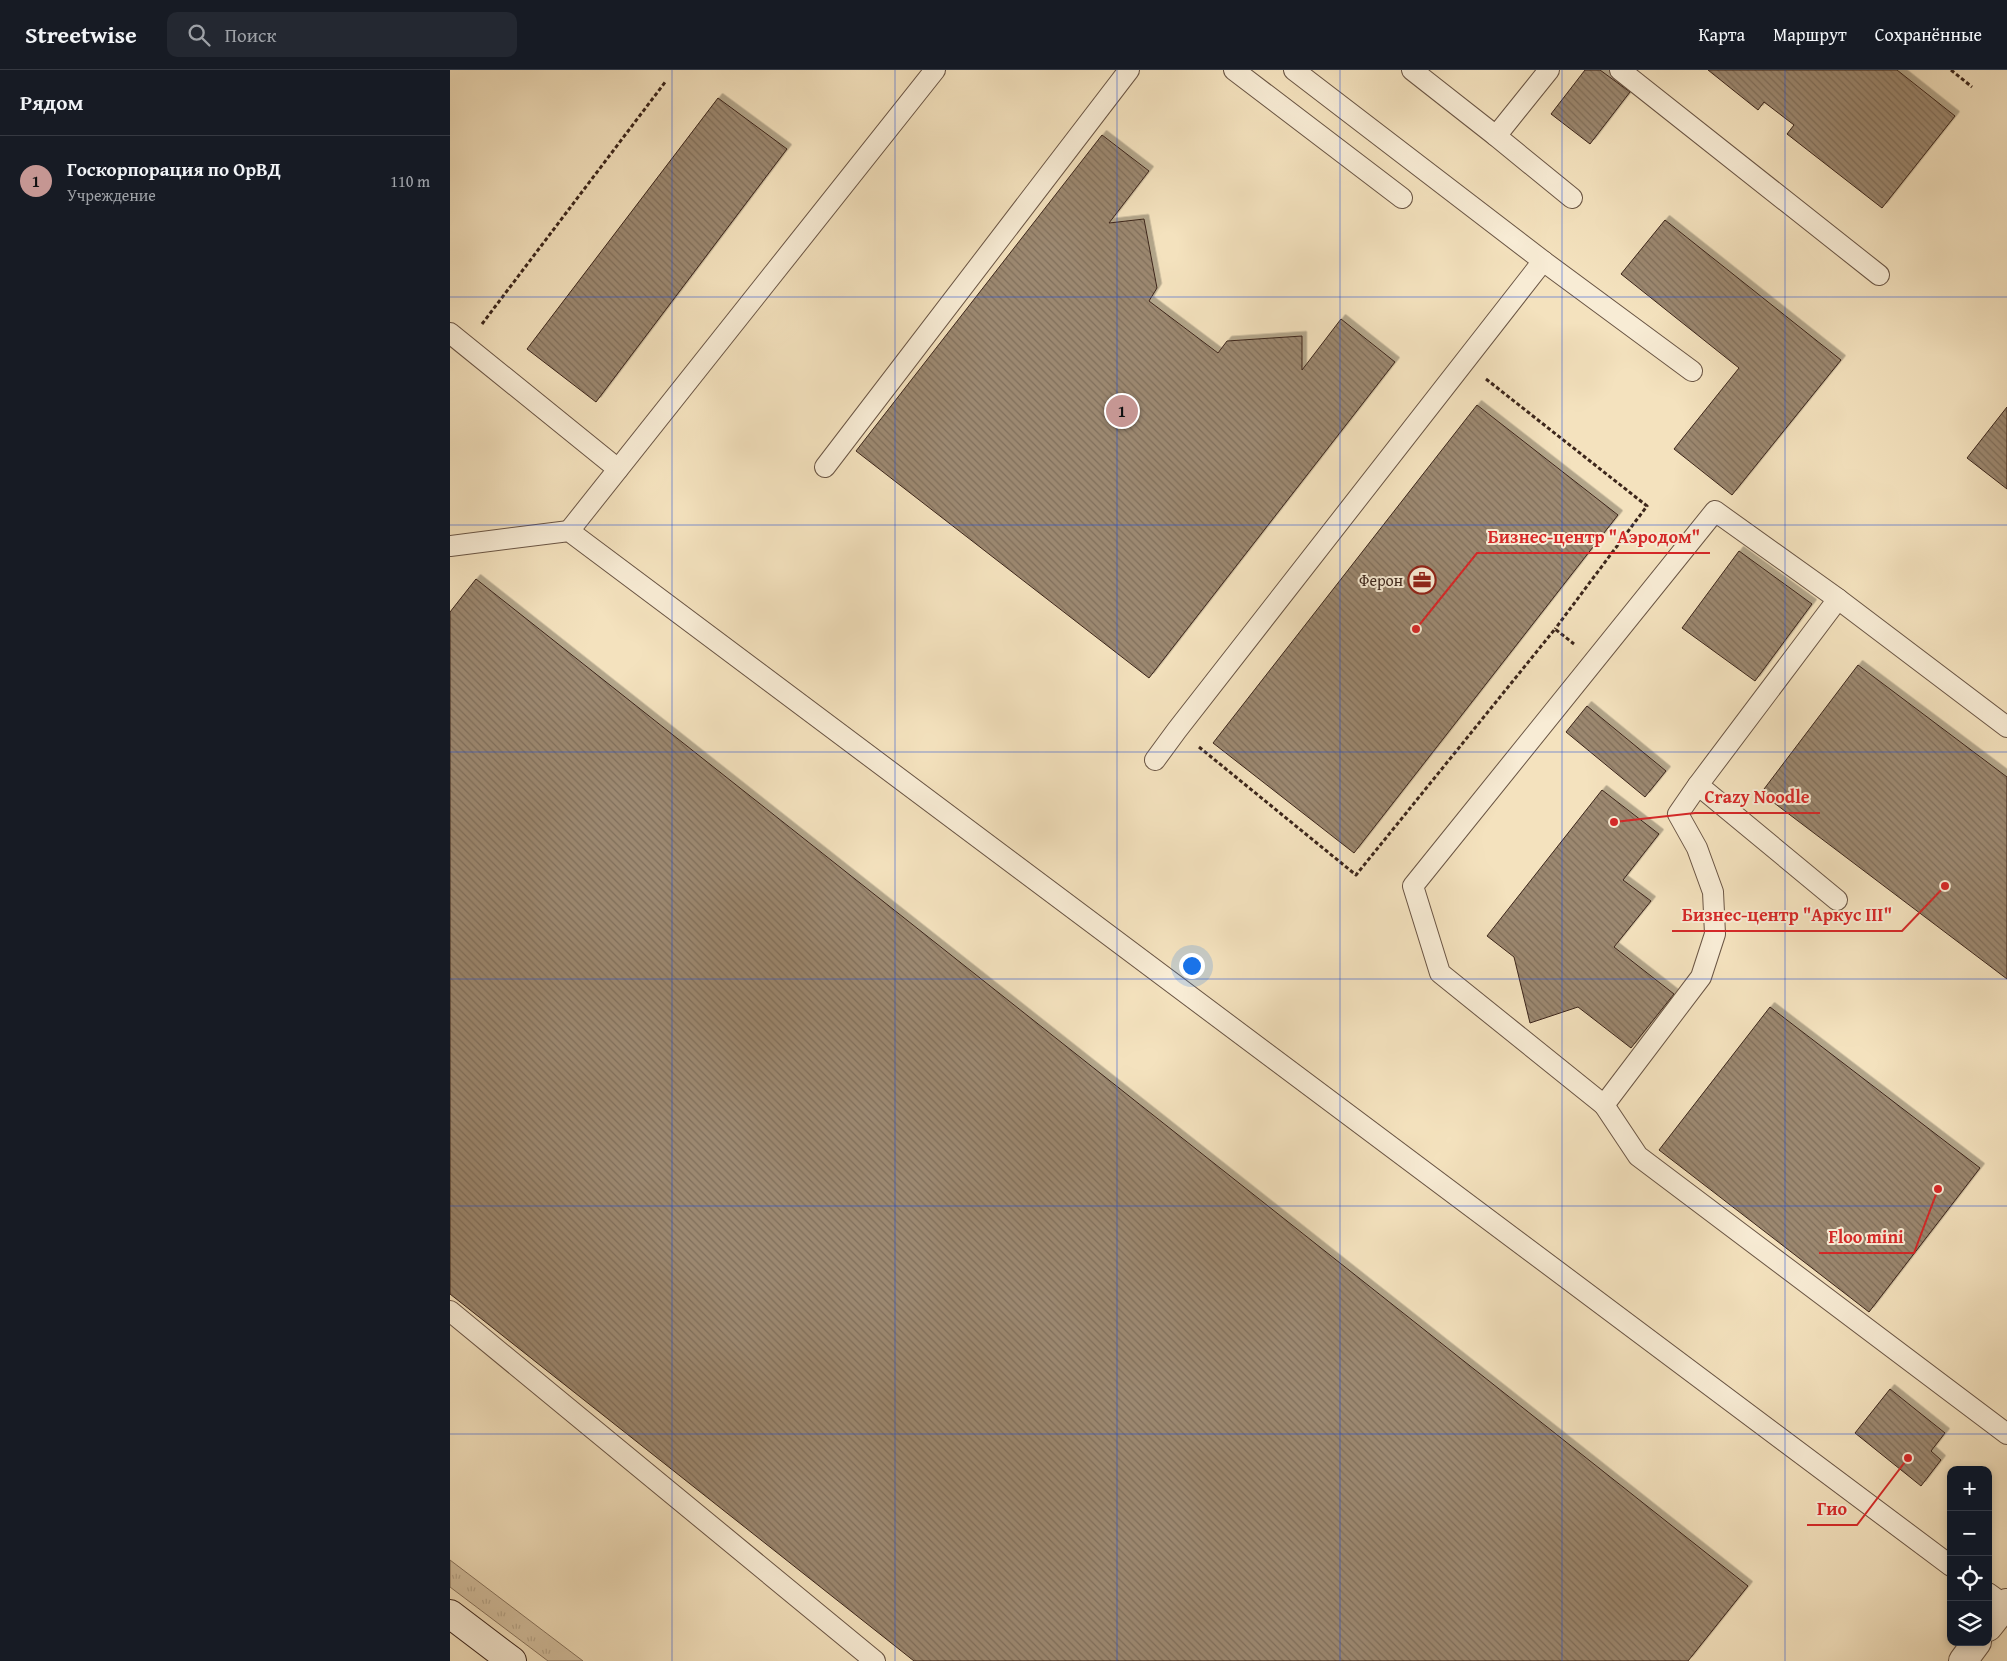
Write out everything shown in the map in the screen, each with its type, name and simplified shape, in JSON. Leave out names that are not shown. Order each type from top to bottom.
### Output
[{"type":"street","points":[[1992,1619],[2000,1600]]},
{"type":"street","points":[[450,1614],[512,1661]]},
{"type":"street","points":[[1963,1661],[1974,1646]]},
{"type":"lane","points":[[450,546],[568,531],[935,70]]},
{"type":"lane","points":[[825,466],[1129,70]]},
{"type":"lane","points":[[1234,70],[1402,198]]},
{"type":"lane","points":[[1294,70],[1543,261],[1692,371]]},
{"type":"lane","points":[[1412,70],[1572,198]]},
{"type":"lane","points":[[1496,136],[1549,70]]},
{"type":"lane","points":[[1620,70],[1878,275]]},
{"type":"lane","points":[[1155,760],[1543,261]]},
{"type":"lane","points":[[450,333],[618,469]]},
{"type":"lane","points":[[2007,727],[1838,600],[1715,511],[1413,886],[1440,972],[1604,1106],[1638,1156],[2007,1434]]},
{"type":"lane","points":[[568,531],[1947,1563]]},
{"type":"lane","points":[[1604,1106],[1700,977],[1715,934],[1713,892],[1697,848],[1678,814],[1838,600]]},
{"type":"lane","points":[[1698,785],[1837,900]]},
{"type":"lane","points":[[450,1311],[875,1661]]},
{"type":"path","points":[[1951,70],[1972,87]]},
{"type":"path","points":[[466,346],[666,81]]},
{"type":"path","points":[[1177,730],[1356,875],[1555,629],[1648,506],[1464,361]]},
{"type":"path","points":[[1555,629],[1595,660]]},
{"type":"green space","points":[[450,1560],[583,1661],[548,1661],[450,1587]]},
{"type":"building","points":[[1585,70],[1600,70],[1630,92],[1590,144],[1551,114]]},
{"type":"building","points":[[1708,70],[1897,70],[1955,116],[1882,208],[1787,134],[1794,125],[1764,102],[1758,110]]},
{"type":"building","points":[[718,98],[787,149],[596,402],[527,349]]},
{"type":"building","points":[[1102,135],[1149,171],[1109,223],[1144,219],[1157,288],[1149,301],[1218,353],[1227,341],[1302,336],[1302,370],[1341,319],[1395,362],[1149,678],[856,451]]},
{"type":"building","points":[[1665,220],[1841,360],[1732,495],[1674,449],[1739,368],[1621,274]]},
{"type":"building","points":[[1477,405],[1618,515],[1354,853],[1213,743]]},
{"type":"building","points":[[2007,407],[2007,489],[1967,458]]},
{"type":"building","points":[[1739,551],[1812,604],[1755,681],[1682,628]]},
{"type":"building","points":[[476,579],[1748,1586],[1688,1661],[914,1661],[450,1294],[450,612]]},
{"type":"building","points":[[1858,665],[2007,777],[2007,979],[1761,793]]},
{"type":"building","points":[[1587,706],[1666,771],[1645,797],[1566,732]]},
{"type":"building","points":[[1602,790],[1659,834],[1623,880],[1651,901],[1614,947],[1674,994],[1631,1048],[1578,1007],[1530,1023],[1514,957],[1487,936]]},
{"type":"building","points":[[1770,1007],[1980,1168],[1869,1312],[1659,1150]]},
{"type":"building","points":[[1890,1389],[1945,1433],[1931,1451],[1941,1460],[1921,1486],[1855,1433]]},
{"type":"place","name":"Госкорпорация по ОрВД","points":[[1122,411]]},
{"type":"place","name":"Ферон","points":[[1422,580]]},
{"type":"place","name":"Бизнес-центр \"Аэродом\"","points":[[1416,629]]},
{"type":"place","name":"Crazy Noodle","points":[[1614,822]]},
{"type":"place","name":"Бизнес-центр \"Аркус III\"","points":[[1945,886]]},
{"type":"place","name":"Floo mini","points":[[1938,1189]]},
{"type":"place","name":"Гио","points":[[1908,1458]]}]
